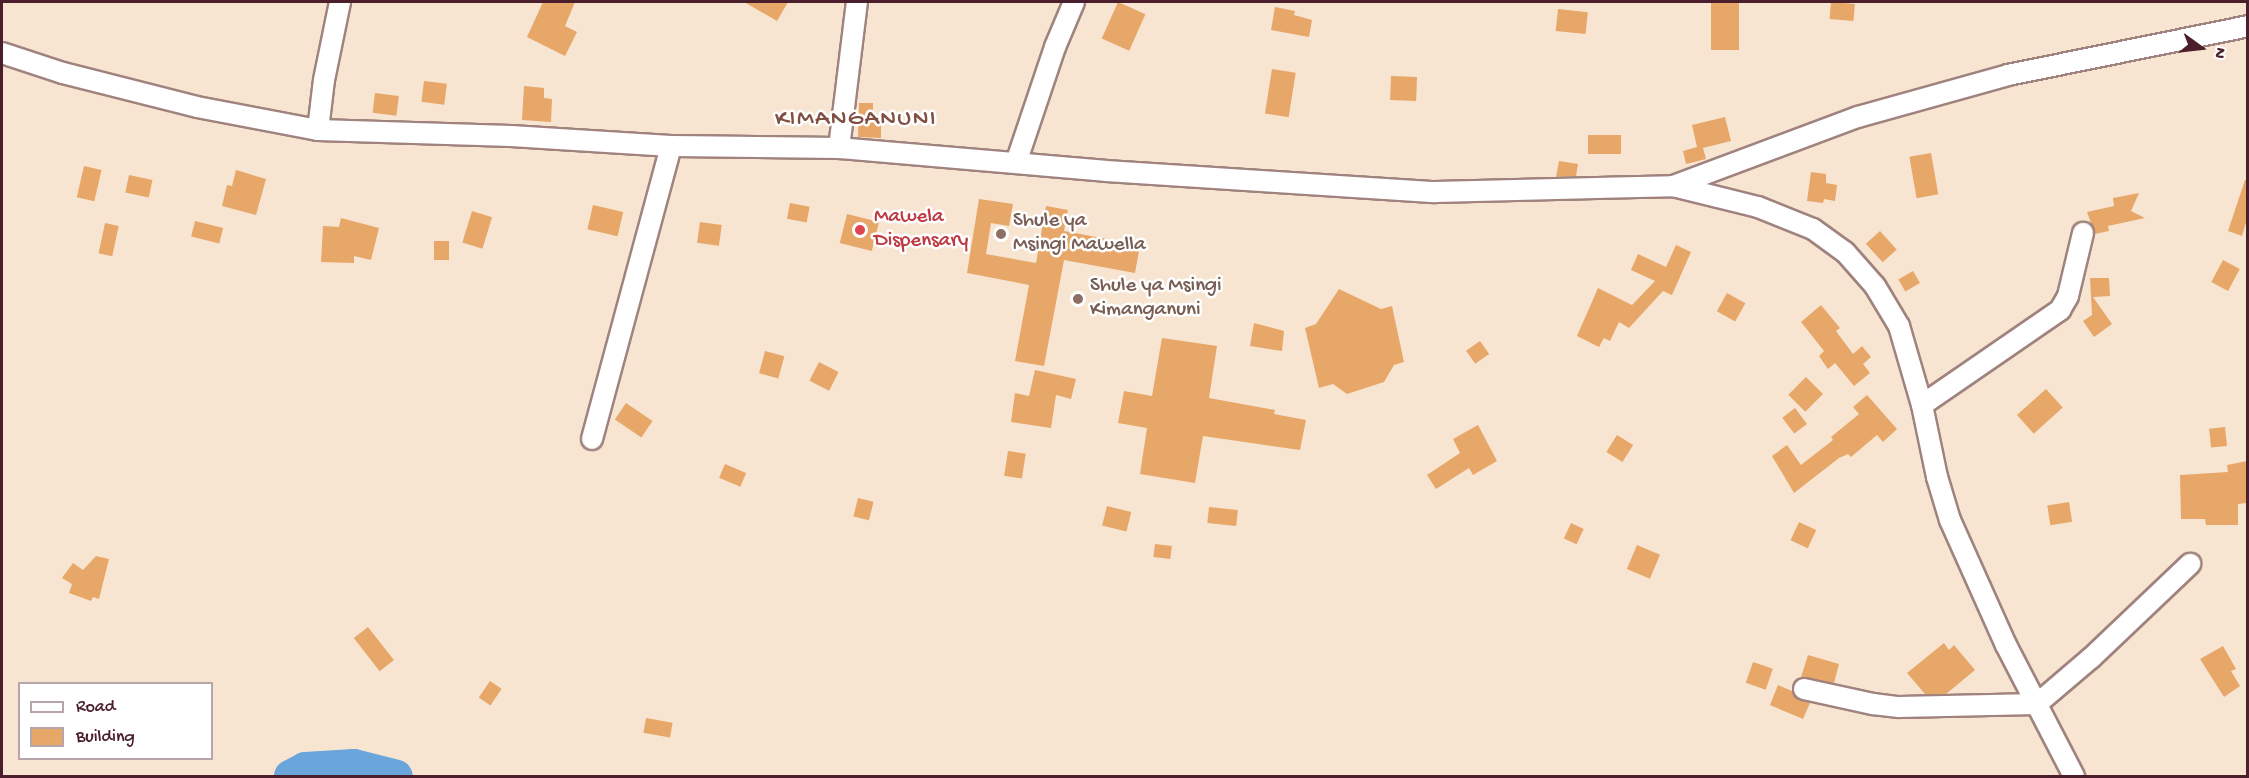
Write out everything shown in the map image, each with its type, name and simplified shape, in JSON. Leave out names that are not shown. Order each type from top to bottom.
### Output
[{"type":"street","points":[[318,130],[324,80],[340,2]]},
{"type":"street","points":[[839,148],[857,2]]},
{"type":"street","points":[[1016,163],[1055,47],[1074,2]]},
{"type":"street","points":[[1673,186],[1858,117],[2008,75],[2247,26]]},
{"type":"street","points":[[2,53],[63,73],[197,107],[318,130],[511,136],[671,146],[839,148],[1016,163],[1435,192],[1673,186],[1758,207],[1813,229],[1845,252],[1875,286],[1899,326],[1922,405],[1937,477],[1950,520],[1983,598],[2074,777]]},
{"type":"street","points":[[592,440],[671,146]]},
{"type":"street","points":[[1922,405],[2060,310],[2068,296],[2083,233]]},
{"type":"street","points":[[1804,689],[1873,704],[1899,707],[2037,704],[2091,658],[2190,564]]},
{"type":"building","points":[[543,2],[575,2],[565,26],[577,32],[565,56],[527,37]]},
{"type":"building","points":[[744,2],[788,2],[777,21]]},
{"type":"building","points":[[1118,2],[1145,14],[1129,51],[1102,39]]},
{"type":"building","points":[[1711,2],[1739,2],[1739,50],[1711,50]]},
{"type":"building","points":[[1831,2],[1855,4],[1853,21],[1830,19]]},
{"type":"building","points":[[1275,7],[1295,11],[1294,15],[1312,20],[1309,37],[1271,30]]},
{"type":"building","points":[[1558,9],[1588,12],[1586,34],[1556,31]]},
{"type":"building","points":[[1272,69],[1296,73],[1289,117],[1265,113]]},
{"type":"building","points":[[1391,76],[1417,77],[1416,101],[1390,100]]},
{"type":"building","points":[[424,81],[447,84],[444,105],[421,102]]},
{"type":"building","points":[[524,86],[544,88],[544,98],[552,99],[551,122],[522,120]]},
{"type":"building","points":[[375,93],[399,96],[396,116],[373,113]]},
{"type":"building","points":[[859,103],[873,103],[873,120],[881,121],[881,138],[858,137]]},
{"type":"building","points":[[1725,117],[1731,141],[1703,148],[1706,159],[1686,164],[1683,151],[1697,147],[1692,125]]},
{"type":"building","points":[[1588,135],[1621,135],[1621,154],[1588,154]]},
{"type":"building","points":[[1931,153],[1938,194],[1917,198],[1909,157]]},
{"type":"building","points":[[1559,161],[1578,164],[1576,176],[1556,177]]},
{"type":"building","points":[[84,166],[102,170],[94,201],[77,197]]},
{"type":"building","points":[[236,170],[266,179],[256,215],[222,206],[227,185],[232,186]]},
{"type":"building","points":[[1811,172],[1826,174],[1826,183],[1837,185],[1835,201],[1824,199],[1823,203],[1807,201]]},
{"type":"building","points":[[129,175],[152,180],[149,198],[125,193]]},
{"type":"building","points":[[2245,180],[2247,180],[2247,219],[2242,236],[2228,231]]},
{"type":"building","points":[[2139,193],[2131,211],[2145,218],[2108,226],[2109,231],[2095,234],[2087,212],[2114,206],[2113,198]]},
{"type":"building","points":[[979,199],[1013,204],[1009,226],[991,223],[986,254],[1036,263],[1046,206],[1068,210],[1064,231],[1140,245],[1135,273],[1064,260],[1044,366],[1015,361],[1029,285],[967,273]]},
{"type":"building","points":[[790,203],[810,207],[807,223],[787,219]]},
{"type":"building","points":[[593,205],[623,212],[618,236],[587,229]]},
{"type":"building","points":[[472,211],[492,217],[482,249],[462,243]]},
{"type":"building","name":"Mawela Dispensary","points":[[847,214],[879,222],[872,251],[840,243]]},
{"type":"building","points":[[341,218],[379,228],[371,260],[354,256],[354,263],[321,262],[323,226],[339,227]]},
{"type":"building","points":[[195,221],[223,228],[219,244],[191,237]]},
{"type":"building","points":[[700,222],[722,225],[719,246],[697,243]]},
{"type":"building","points":[[105,223],[119,226],[112,256],[99,253]]},
{"type":"building","points":[[1880,231],[1897,250],[1883,262],[1866,244]]},
{"type":"building","points":[[434,241],[449,241],[449,260],[434,260]]},
{"type":"building","points":[[1676,245],[1691,252],[1672,295],[1663,291],[1629,328],[1619,322],[1610,341],[1604,338],[1599,347],[1577,336],[1598,288],[1632,305],[1655,281],[1631,270],[1638,254],[1666,267]]},
{"type":"building","points":[[2223,260],[2240,269],[2228,291],[2211,282]]},
{"type":"building","points":[[1913,271],[1920,283],[1905,292],[1898,280]]},
{"type":"building","points":[[2090,278],[2109,278],[2110,296],[2093,297],[2112,324],[2094,337],[2083,321],[2092,315]]},
{"type":"building","points":[[1339,289],[1381,309],[1392,306],[1404,362],[1394,365],[1384,382],[1347,394],[1333,384],[1319,388],[1305,328],[1316,324]]},
{"type":"building","points":[[1727,293],[1745,303],[1735,322],[1717,311]]},
{"type":"building","points":[[1821,305],[1840,328],[1836,331],[1853,354],[1862,346],[1871,357],[1863,364],[1870,373],[1854,386],[1835,363],[1828,369],[1819,356],[1824,351],[1801,322]]},
{"type":"building","points":[[1254,323],[1284,331],[1282,351],[1250,346]]},
{"type":"building","points":[[1162,338],[1217,346],[1209,398],[1275,410],[1274,414],[1306,420],[1300,450],[1203,436],[1195,483],[1140,474],[1147,428],[1118,423],[1124,391],[1152,396]]},
{"type":"building","points":[[1480,341],[1489,354],[1475,364],[1466,351]]},
{"type":"building","points":[[765,351],[784,356],[778,378],[759,373]]},
{"type":"building","points":[[819,362],[839,372],[829,391],[809,381]]},
{"type":"building","points":[[1035,370],[1076,379],[1071,399],[1056,395],[1051,428],[1011,422],[1015,393],[1029,396]]},
{"type":"building","points":[[1806,377],[1823,394],[1805,412],[1788,395]]},
{"type":"building","points":[[2046,389],[2063,408],[2034,434],[2017,415]]},
{"type":"building","points":[[1867,395],[1897,429],[1883,442],[1877,435],[1851,457],[1848,454],[1839,458],[1794,493],[1772,456],[1787,445],[1801,465],[1833,440],[1831,437],[1859,414],[1853,407]]},
{"type":"building","points":[[626,403],[653,421],[641,437],[615,420]]},
{"type":"building","points":[[1795,408],[1807,424],[1794,434],[1782,418]]},
{"type":"building","points":[[1478,425],[1497,461],[1473,475],[1469,468],[1436,489],[1427,475],[1460,453],[1453,439]]},
{"type":"building","points":[[2225,427],[2227,446],[2211,448],[2209,429]]},
{"type":"building","points":[[1617,435],[1633,445],[1623,462],[1606,452]]},
{"type":"building","points":[[1008,451],[1026,454],[1022,479],[1004,476]]},
{"type":"building","points":[[2247,461],[2247,503],[2238,504],[2238,525],[2206,525],[2205,519],[2181,519],[2180,475],[2228,472],[2227,465]]},
{"type":"building","points":[[725,464],[746,473],[740,487],[719,478]]},
{"type":"building","points":[[858,498],[874,502],[869,520],[853,516]]},
{"type":"building","points":[[2069,502],[2072,522],[2050,525],[2047,505]]},
{"type":"building","points":[[1107,506],[1131,512],[1126,531],[1102,525]]},
{"type":"building","points":[[1209,507],[1238,510],[1236,526],[1207,523]]},
{"type":"building","points":[[1799,522],[1816,530],[1808,548],[1791,540]]},
{"type":"building","points":[[1571,523],[1584,529],[1577,544],[1564,538]]},
{"type":"building","points":[[1155,544],[1172,546],[1170,559],[1153,557]]},
{"type":"building","points":[[1637,545],[1660,555],[1650,579],[1627,569]]},
{"type":"building","points":[[96,556],[109,559],[99,599],[93,597],[91,601],[69,593],[72,584],[62,578],[73,563],[83,570]]},
{"type":"building","points":[[368,627],[394,660],[380,671],[354,638]]},
{"type":"building","points":[[1944,643],[1949,650],[1954,645],[1975,670],[1946,694],[1925,694],[1907,673]]},
{"type":"building","points":[[2223,646],[2236,669],[2231,671],[2240,686],[2224,697],[2200,659]]},
{"type":"building","points":[[1808,655],[1839,664],[1834,683],[1801,677]]},
{"type":"building","points":[[1753,662],[1773,669],[1766,690],[1746,683]]},
{"type":"building","points":[[490,681],[502,689],[490,705],[479,698]]},
{"type":"building","points":[[1778,685],[1792,691],[1796,698],[1810,703],[1803,719],[1770,705]]},
{"type":"building","points":[[646,718],[673,723],[670,737],[643,733]]},
{"type":"waterway","points":[[290,776],[305,768],[354,765],[397,776]]},
{"type":"place","name":"Mawela Dispensary","points":[[860,230]]},
{"type":"place","name":"Shule ya Msingi Mawella","points":[[1001,234]]},
{"type":"place","name":"Shule ya Msingi Kimanganuni","points":[[1078,299]]},
{"type":"district","name":"KIMANGANUNI","points":[[856,120]]}]
